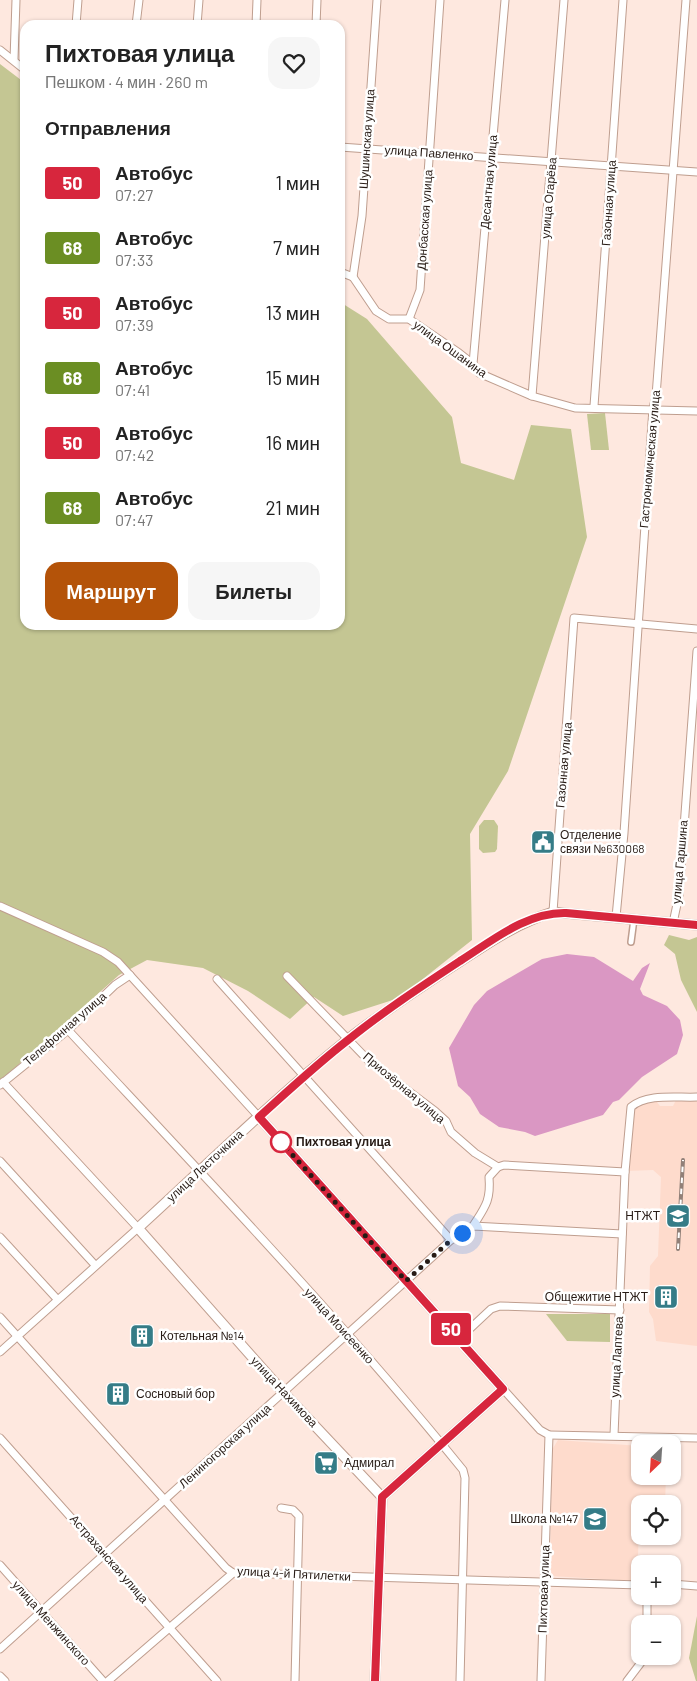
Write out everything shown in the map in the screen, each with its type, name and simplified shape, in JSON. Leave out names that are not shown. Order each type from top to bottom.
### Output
[{"type":"street","points":[[14,60],[16,0]]},
{"type":"street","points":[[76,20],[78,0]]},
{"type":"street","points":[[137,20],[139,0]]},
{"type":"street","points":[[197,20],[199,0]]},
{"type":"street","points":[[256,20],[257,0]]},
{"type":"street","points":[[316,20],[317,0]]},
{"type":"street","name":"Шушинская улица","points":[[353,277],[362,216],[377,0]]},
{"type":"street","name":"Донбасская улица","points":[[409,319],[420,290],[440,0]]},
{"type":"street","name":"Десантная улица","points":[[473,364],[505,0]]},
{"type":"street","name":"улица Огарёва","points":[[532,396],[564,0]]},
{"type":"street","name":"Газонная улица","points":[[594,406],[623,0]]},
{"type":"street","name":"Гастрономическая улица","points":[[616,918],[653,408],[656,396],[686,0]]},
{"type":"street","points":[[0,50],[20,65]]},
{"type":"street","name":"улица Павленко","points":[[345,147],[697,172]]},
{"type":"street","points":[[345,274],[353,277]]},
{"type":"street","name":"улица Ошанина","points":[[353,277],[376,311],[389,319],[409,319],[473,364],[479,373],[532,396],[570,407],[594,406],[697,410]]},
{"type":"street","name":"Газонная улица","points":[[553,912],[574,618],[638,623]]},
{"type":"street","points":[[638,623],[697,629]]},
{"type":"street","name":"улица Гаршина","points":[[673,923],[679,896],[697,651]]},
{"type":"street","points":[[0,906],[103,952],[118,962],[406,1281],[460,1338],[540,1430],[549,1435],[697,1438]]},
{"type":"street","name":"улица Ласточкина","points":[[0,1352],[303,1077],[348,1040],[416,990],[509,930],[531,919],[553,912],[697,925]]},
{"type":"street","points":[[631,942],[634,919]]},
{"type":"street","name":"Телефонная улица","points":[[2,1084],[68,1030],[116,985],[130,975]]},
{"type":"street","name":"Приозёрная улица","points":[[287,976],[322,1010],[370,1062],[435,1111],[446,1121],[451,1132],[469,1148],[498,1167]]},
{"type":"street","points":[[217,979],[451,1240]]},
{"type":"street","name":"улица Моисеенко","points":[[68,1030],[200,1171],[463,1470],[466,1478],[460,1681]]},
{"type":"street","name":"улица Нахимова","points":[[2,1084],[138,1228],[284,1393],[382,1497]]},
{"type":"street","name":"улица Лаптева","points":[[614,1435],[625,1172],[631,1107],[636,1103],[651,1099],[697,1097]]},
{"type":"street","points":[[0,1161],[95,1265]]},
{"type":"street","points":[[472,1226],[491,1196],[489,1177],[498,1167],[504,1165],[625,1172]]},
{"type":"street","points":[[472,1226],[622,1234]]},
{"type":"street","name":"Лениногорская улица","points":[[0,1649],[451,1240],[472,1226]]},
{"type":"street","points":[[0,1237],[57,1299]]},
{"type":"street","points":[[460,1338],[492,1309],[500,1306],[620,1310]]},
{"type":"street","name":"улица 4-й Пятилетки","points":[[0,1317],[165,1501],[226,1568],[233,1573],[631,1585]]},
{"type":"street","points":[[375,1681],[382,1497],[503,1389]]},
{"type":"street","name":"Пихтовая улица","points":[[541,1681],[549,1435]]},
{"type":"street","name":"Астраханская улица","points":[[0,1438],[105,1553],[217,1681]]},
{"type":"street","points":[[281,1508],[292,1510],[299,1516],[295,1681]]},
{"type":"street","name":"улица Менжинского","points":[[0,1565],[103,1681]]},
{"type":"street","points":[[108,1681],[233,1573]]},
{"type":"street","points":[[681,1585],[697,1586]]},
{"type":"street","points":[[627,1681],[639,1665]]},
{"type":"street","points":[[0,1676],[4,1681]]},
{"type":"shaded area","points":[[567,954],[594,957],[633,981],[642,968],[650,963],[640,989],[643,995],[667,1006],[680,1020],[683,1035],[677,1054],[642,1077],[619,1100],[613,1102],[603,1115],[535,1136],[499,1127],[480,1114],[470,1097],[458,1086],[449,1048],[474,1005],[487,991],[542,959]]},
{"type":"shaded area","name":"НТЖТ","points":[[697,1099],[697,1346],[656,1341],[653,1319],[649,1312],[650,1266],[658,1256],[661,1177],[653,1170],[626,1171],[630,1102],[656,1101],[660,1106],[673,1106],[676,1100]]},
{"type":"shaded area","name":"Школа №147","points":[[558,1440],[631,1445],[631,1485],[666,1485],[665,1495],[631,1495],[631,1545],[638,1545],[638,1555],[631,1555],[631,1581],[550,1576],[552,1450]]},
{"type":"green space","points":[[0,64],[20,79],[20,630],[345,630],[345,305],[367,319],[452,417],[461,463],[514,480],[531,425],[571,429],[587,537],[508,771],[470,834],[472,940],[399,998],[343,1016],[314,997],[290,1019],[248,991],[203,968],[147,960],[119,975],[0,1081]]},
{"type":"green space","points":[[605,413],[609,450],[591,450],[587,414]]},
{"type":"green space","points":[[484,820],[494,820],[498,826],[497,849],[495,852],[483,853],[479,849],[479,826]]},
{"type":"green space","points":[[669,935],[689,940],[697,937],[697,1012],[681,980],[675,954],[664,945]]},
{"type":"green space","points":[[546,1314],[610,1314],[610,1342],[567,1341]]},
{"type":"green space","points":[[697,1616],[697,1681],[696,1681],[689,1658]]},
{"type":"railway","points":[[678,1249],[683,1160]]},
{"type":"bus line","name":"50","points":[[375,1681],[382,1497],[503,1389],[460,1338],[406,1281],[259,1117],[348,1040],[416,990],[509,930],[531,919],[553,912],[697,925]]},
{"type":"place","name":"Отделение связи №630068","points":[[543,842]]},
{"type":"place","name":"Пихтовая улица","points":[[281,1142]]},
{"type":"place","name":"НТЖТ","points":[[678,1216]]},
{"type":"place","name":"Общежитие НТЖТ","points":[[666,1297]]},
{"type":"place","name":"Котельная №14","points":[[142,1336]]},
{"type":"place","name":"Сосновый бор","points":[[118,1394]]},
{"type":"place","name":"Адмирал","points":[[326,1463]]},
{"type":"place","name":"Школа №147","points":[[595,1519]]},
{"type":"route","points":[[281,1142],[406,1281],[451,1240],[462,1233]]}]
